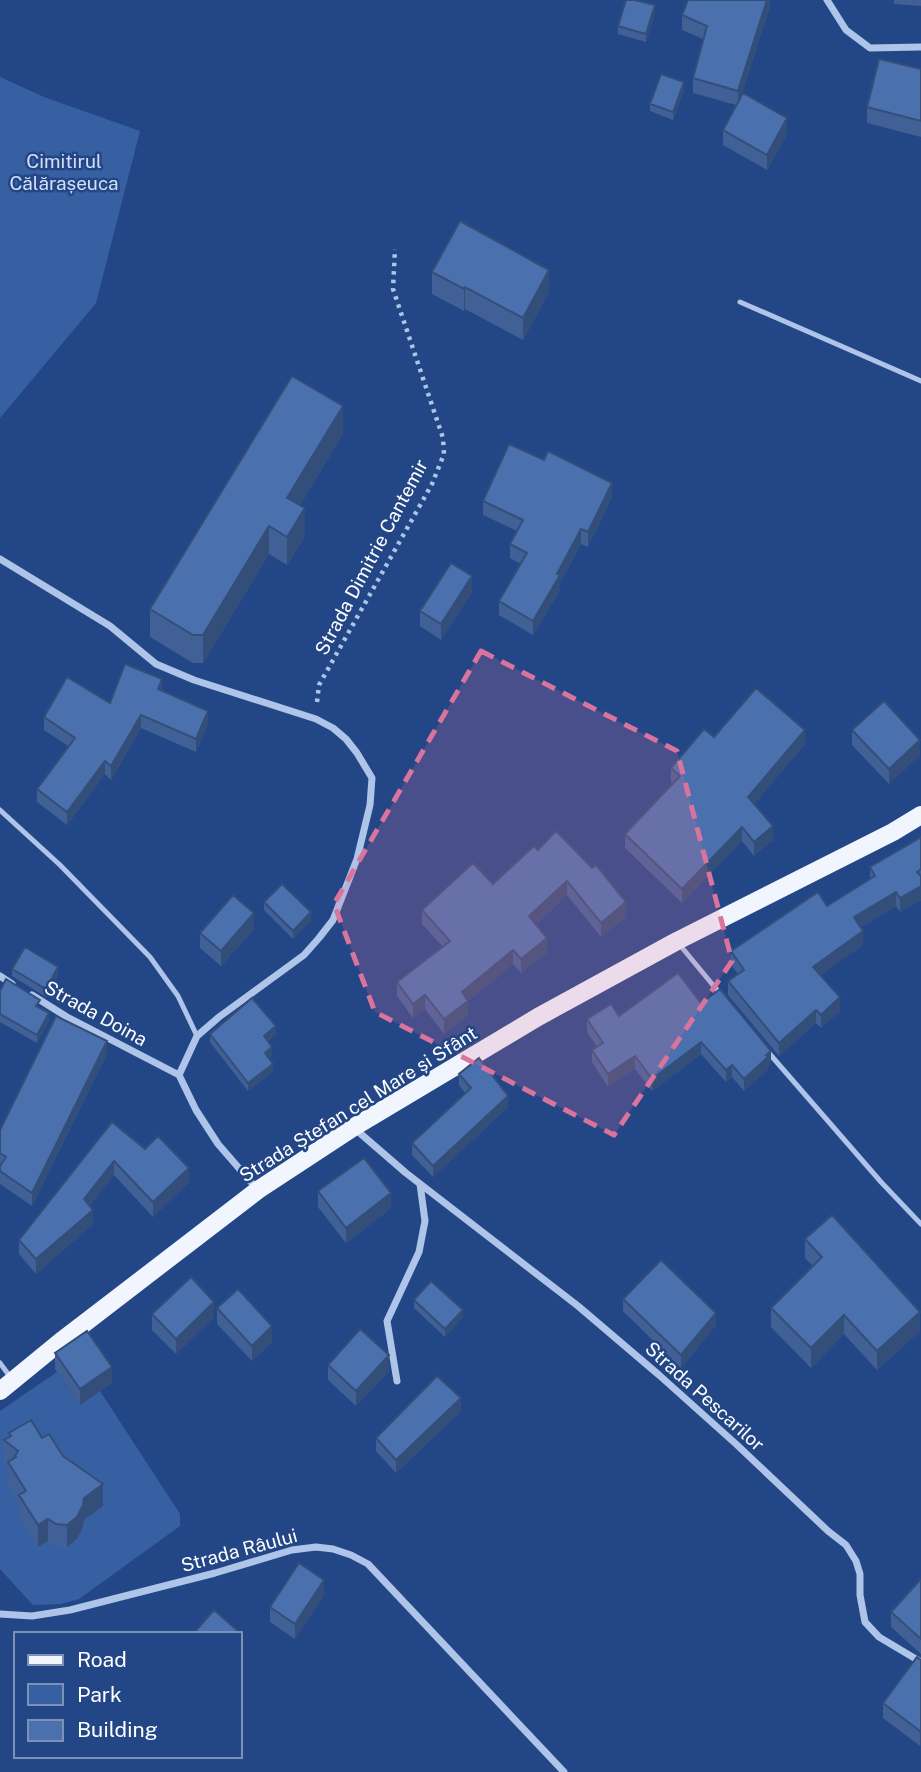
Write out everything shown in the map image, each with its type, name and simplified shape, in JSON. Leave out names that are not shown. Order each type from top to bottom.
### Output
[{"type":"main road","name":"Strada Ștefan cel Mare și Sfânt","points":[[6,1386],[258,1190],[354,1127],[538,1017],[921,815]]},
{"type":"street","points":[[827,0],[846,30],[870,48],[921,47]]},
{"type":"street","points":[[0,559],[110,626],[156,664],[194,680],[316,719],[333,728],[357,753],[372,778],[370,805],[357,859],[333,920],[304,955],[197,1036],[178,1075],[218,1144],[258,1190]]},
{"type":"street","name":"Strada Doina","points":[[0,976],[67,1017],[178,1075]]},
{"type":"street","name":"Strada Pescarilor","points":[[354,1127],[406,1173],[609,1332],[846,1545],[860,1574],[860,1595],[865,1622],[879,1636],[921,1662]]},
{"type":"street","points":[[397,1381],[387,1321],[419,1252],[425,1221],[420,1184]]},
{"type":"street","name":"Strada Râului","points":[[0,1614],[32,1616],[70,1610],[215,1573],[292,1550],[316,1547],[333,1549],[368,1564],[564,1772]]},
{"type":"lane","points":[[740,302],[921,382]]},
{"type":"lane","points":[[1,810],[60,865],[150,957],[178,996],[197,1036]]},
{"type":"lane","points":[[677,942],[730,1006]]},
{"type":"lane","points":[[766,1049],[921,1224]]},
{"type":"lane","name":"Strada Ștefan cel Mare și Sfânt","points":[[0,1363],[6,1386]]},
{"type":"path","name":"Strada Dimitrie Cantemir","points":[[316,719],[319,685],[432,484],[444,454],[443,438],[393,289],[395,249]]},
{"type":"highlighted area","points":[[481,651],[677,751],[732,961],[614,1135],[375,1012],[334,904]]},
{"type":"green space","name":"Cimitirul Călărașeuca","points":[[0,77],[44,97],[140,131],[96,303],[0,418]]},
{"type":"green space","points":[[57,1372],[80,1405],[100,1391],[180,1514],[180,1526],[79,1599],[61,1604],[33,1605],[0,1569],[0,1411]]},
{"type":"building","points":[[626,0],[655,5],[646,34],[618,26]]},
{"type":"building","points":[[688,0],[767,0],[738,91],[693,78],[707,26],[682,15]]},
{"type":"building","points":[[879,59],[921,69],[921,121],[867,107]]},
{"type":"building","points":[[661,74],[684,82],[673,112],[650,104]]},
{"type":"building","points":[[743,93],[787,118],[767,155],[723,130]]},
{"type":"building","points":[[460,221],[549,270],[523,318],[432,272]]},
{"type":"building","points":[[292,376],[343,406],[287,498],[305,508],[287,537],[269,526],[203,635],[193,635],[150,609]]},
{"type":"building","points":[[509,444],[544,460],[548,451],[612,483],[588,532],[581,529],[557,574],[560,575],[533,621],[499,601],[527,553],[510,544],[523,520],[483,501]]},
{"type":"building","points":[[451,563],[472,576],[441,624],[420,611]]},
{"type":"building","points":[[125,664],[162,679],[158,689],[208,711],[196,739],[141,715],[111,766],[105,761],[67,812],[37,789],[75,738],[44,717],[67,677],[110,703]]},
{"type":"building","points":[[756,688],[805,730],[748,797],[773,826],[754,842],[742,827],[682,889],[625,834],[680,776],[671,768],[704,729],[714,737]]},
{"type":"building","points":[[884,701],[920,740],[889,769],[852,730]]},
{"type":"building","points":[[556,831],[592,868],[596,865],[626,902],[601,923],[567,881],[529,916],[547,938],[521,959],[513,950],[462,992],[468,1001],[444,1019],[425,995],[413,1004],[397,982],[450,941],[422,910],[473,863],[493,884],[534,846],[538,850]]},
{"type":"building","points":[[921,837],[921,869],[917,872],[921,876],[921,886],[900,898],[896,892],[854,917],[863,931],[813,967],[840,997],[821,1015],[816,1010],[779,1043],[728,981],[744,970],[731,951],[818,892],[827,906],[875,876],[870,867]]},
{"type":"building","points":[[282,884],[311,912],[293,931],[264,902]]},
{"type":"building","points":[[233,895],[254,913],[221,951],[200,933]]},
{"type":"building","points":[[25,947],[58,967],[46,989],[12,969]]},
{"type":"building","points":[[678,973],[701,1003],[720,989],[771,1051],[744,1079],[732,1065],[726,1070],[701,1042],[652,1079],[635,1056],[608,1074],[592,1050],[603,1043],[587,1019],[611,1004],[619,1016]]},
{"type":"building","points":[[6,979],[40,1000],[36,1006],[49,1013],[37,1035],[0,1014],[0,991]]},
{"type":"building","points":[[252,998],[276,1026],[264,1036],[272,1047],[265,1053],[273,1064],[248,1083],[210,1034]]},
{"type":"building","points":[[56,1016],[107,1041],[32,1193],[0,1171],[6,1157],[0,1153],[0,1130]]},
{"type":"building","points":[[479,1058],[508,1096],[433,1166],[412,1143],[471,1088],[459,1074]]},
{"type":"building","points":[[112,1122],[145,1149],[158,1136],[189,1168],[153,1202],[114,1161],[84,1199],[93,1210],[36,1259],[19,1240]]},
{"type":"building","points":[[364,1158],[391,1193],[346,1228],[318,1191]]},
{"type":"building","points":[[832,1215],[920,1312],[877,1351],[844,1315],[811,1348],[771,1308],[822,1257],[805,1239]]},
{"type":"building","points":[[661,1260],[716,1313],[681,1355],[623,1299]]},
{"type":"building","points":[[191,1277],[214,1302],[176,1339],[152,1314]]},
{"type":"building","points":[[431,1281],[463,1310],[445,1329],[414,1300]]},
{"type":"building","points":[[238,1289],[272,1326],[252,1346],[217,1308]]},
{"type":"building","points":[[360,1329],[389,1355],[356,1391],[328,1365]]},
{"type":"building","points":[[87,1331],[112,1367],[80,1389],[55,1353]]},
{"type":"building","points":[[437,1376],[461,1398],[396,1460],[376,1438]]},
{"type":"building","points":[[31,1420],[42,1438],[49,1434],[63,1456],[103,1484],[84,1498],[77,1517],[67,1525],[56,1524],[48,1519],[38,1525],[19,1495],[26,1491],[8,1462],[16,1457],[18,1451],[4,1440],[11,1436],[9,1433]]},
{"type":"building","points":[[299,1563],[324,1580],[295,1624],[270,1607]]},
{"type":"building","points":[[921,1581],[921,1639],[891,1612]]},
{"type":"building","points":[[214,1610],[239,1632],[195,1632]]},
{"type":"building","points":[[917,1657],[921,1660],[920,1731],[883,1703]]}]
